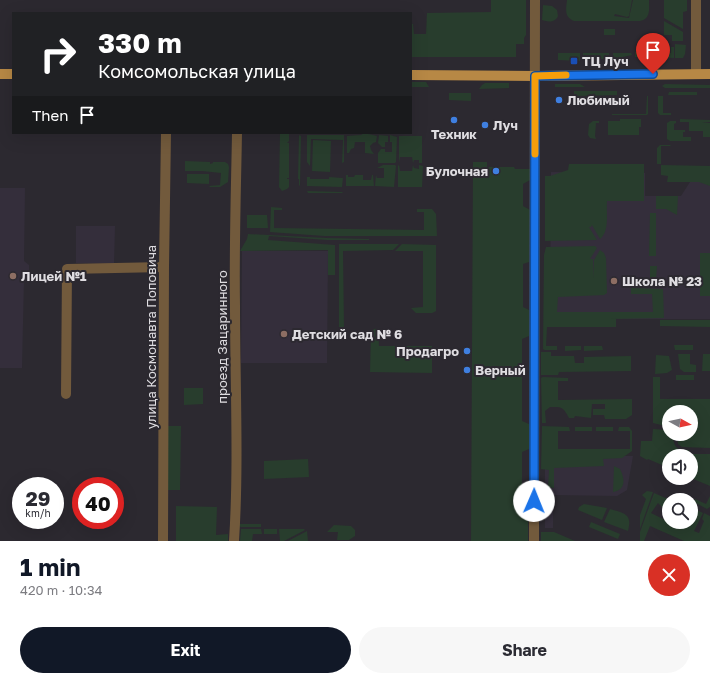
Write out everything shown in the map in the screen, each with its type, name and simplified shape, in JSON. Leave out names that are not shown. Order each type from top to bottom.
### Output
[{"type":"main road","points":[[0,74],[12,74]]},
{"type":"main road","points":[[412,75],[535,76],[710,74]]},
{"type":"street","points":[[534,541],[535,0]]},
{"type":"street","points":[[696,0],[696,74]]},
{"type":"street","name":"улица Космонавта Поповича","points":[[163,541],[166,134]]},
{"type":"street","name":"проезд Зацаринного","points":[[234,541],[236,519],[235,287],[237,134]]},
{"type":"street","points":[[66,394],[67,269],[164,267]]},
{"type":"shaded area","name":"Школа № 23","points":[[551,172],[645,173],[645,196],[681,196],[690,182],[710,181],[710,319],[550,319]]},
{"type":"shaded area","name":"Лицей №1","points":[[0,188],[25,188],[24,261],[29,265],[29,273],[24,279],[22,368],[0,368]]},
{"type":"shaded area","points":[[76,226],[115,226],[114,264],[76,263]]},
{"type":"shaded area","name":"Детский сад № 6","points":[[242,251],[328,251],[327,363],[241,363]]},
{"type":"shaded area","points":[[545,456],[633,456],[627,490],[617,496],[553,495],[553,528],[545,528]]},
{"type":"green space","points":[[491,0],[526,0],[526,35],[524,38],[524,44],[516,44],[516,57],[412,57],[412,24],[414,34],[426,34],[427,13],[491,12]]},
{"type":"green space","points":[[567,0],[632,0],[629,16],[627,17],[615,14],[614,16],[629,18],[633,0],[649,0],[649,13],[644,20],[640,21],[574,21],[567,15]]},
{"type":"green space","points":[[664,0],[687,0],[687,11],[683,12],[683,29],[664,18]]},
{"type":"green space","points":[[543,5],[552,6],[557,10],[558,16],[555,20],[542,20]]},
{"type":"green space","points":[[664,21],[683,32],[683,41],[672,41],[672,35],[664,35]]},
{"type":"green space","points":[[604,29],[615,29],[615,35],[604,35]]},
{"type":"green space","points":[[675,44],[686,45],[683,58],[675,58]]},
{"type":"green space","points":[[671,47],[674,47],[674,58],[635,57],[635,52],[671,53]]},
{"type":"green space","points":[[558,53],[580,53],[580,61],[558,60]]},
{"type":"green space","points":[[583,53],[609,53],[609,59],[583,59]]},
{"type":"green space","points":[[613,53],[631,53],[632,55],[613,59]]},
{"type":"green space","points":[[412,82],[426,82],[429,87],[412,87]]},
{"type":"green space","points":[[485,83],[509,83],[509,88],[479,89]]},
{"type":"green space","points":[[555,84],[580,84],[585,87],[555,87]]},
{"type":"green space","points":[[665,84],[710,85],[710,88],[665,88],[662,86]]},
{"type":"green space","points":[[574,91],[617,91],[617,95],[574,96]]},
{"type":"green space","points":[[669,92],[697,92],[697,95],[668,95]]},
{"type":"green space","points":[[449,93],[471,93],[471,101],[449,100]]},
{"type":"green space","points":[[647,96],[647,115],[612,115],[646,114]]},
{"type":"green space","points":[[658,96],[663,96],[663,113],[671,113],[671,115],[660,115],[658,113]]},
{"type":"green space","points":[[620,119],[641,119],[639,135],[608,135],[608,121],[620,121]]},
{"type":"green space","points":[[680,119],[710,120],[710,122],[702,123],[710,123],[710,137],[703,137],[703,131],[689,131],[689,122],[680,122]]},
{"type":"green space","points":[[593,121],[599,121],[599,123],[596,123],[596,139],[590,138],[588,135],[589,124]]},
{"type":"green space","points":[[670,121],[676,121],[674,124],[674,130],[685,130],[685,132],[683,132],[683,137],[691,137],[691,141],[670,141],[667,139],[667,123]]},
{"type":"green space","points":[[280,134],[289,134],[289,141],[287,143],[289,143],[289,178],[287,179],[289,179],[289,187],[282,191],[279,187]]},
{"type":"green space","points":[[368,134],[377,136],[376,142],[370,146],[374,154],[365,153],[365,142],[355,142],[354,148],[347,153],[347,136]]},
{"type":"green space","points":[[299,135],[301,136],[299,186],[298,179]]},
{"type":"green space","points":[[307,135],[344,135],[344,162],[342,163],[343,140],[311,139],[310,166],[307,162]]},
{"type":"green space","points":[[379,135],[388,136],[388,142],[385,142],[385,147],[382,147],[378,143]]},
{"type":"green space","points":[[390,135],[397,137],[396,162],[378,163],[378,153],[381,149],[385,149],[385,152],[392,152]]},
{"type":"green space","points":[[399,136],[422,136],[422,163],[419,163],[419,160],[414,160],[413,163],[412,157],[400,157],[399,163]]},
{"type":"green space","points":[[313,140],[331,141],[330,172],[312,171]]},
{"type":"green space","points":[[660,145],[671,145],[661,146],[661,164],[657,164],[657,148]]},
{"type":"green space","points":[[185,161],[210,162],[210,164],[213,162],[225,162],[229,167],[228,182],[220,187],[210,187],[209,186],[220,185],[221,173],[185,171]]},
{"type":"green space","points":[[473,162],[487,162],[487,167],[514,167],[515,169],[530,169],[530,180],[523,184],[523,206],[530,210],[529,262],[523,264],[523,307],[529,310],[529,336],[522,339],[522,421],[529,424],[529,449],[522,452],[522,492],[528,493],[528,541],[471,541]]},
{"type":"green space","points":[[569,164],[644,164],[644,201],[607,201],[607,222],[603,236],[600,239],[592,225],[589,227],[597,240],[545,241],[545,176],[550,176],[568,170]]},
{"type":"green space","points":[[383,165],[396,166],[394,187],[375,186],[376,175],[377,178],[384,178],[384,168],[377,168]]},
{"type":"green space","points":[[399,165],[400,171],[412,171],[413,165],[414,168],[419,169],[419,165],[423,166],[422,187],[398,187]]},
{"type":"green space","points":[[661,165],[710,166],[710,186],[699,182],[667,182],[668,176],[661,175]]},
{"type":"green space","points":[[187,174],[209,174],[209,184],[187,183]]},
{"type":"green space","points":[[346,175],[348,175],[348,177],[354,177],[355,175],[363,175],[363,180],[371,180],[373,175],[374,186],[346,186]]},
{"type":"green space","points":[[307,177],[310,177],[310,179],[329,179],[329,177],[343,178],[342,187],[307,186]]},
{"type":"green space","points":[[307,191],[342,192],[343,193],[308,193]]},
{"type":"green space","points":[[656,196],[678,196],[677,215],[666,209],[656,209]]},
{"type":"green space","points":[[271,207],[282,208],[282,210],[274,210],[274,228],[424,230],[424,212],[417,212],[417,209],[432,209],[436,214],[437,236],[324,236],[270,232]]},
{"type":"green space","points":[[650,213],[656,213],[656,256],[649,256]]},
{"type":"green space","points":[[247,215],[267,215],[268,228],[247,228]]},
{"type":"green space","points":[[248,234],[369,240],[327,240],[269,236],[268,240],[335,245],[335,275],[328,275],[328,250],[240,251],[247,239]]},
{"type":"green space","points":[[339,244],[399,244],[393,250],[343,251],[344,327],[339,327]]},
{"type":"green space","points":[[402,244],[436,245],[436,311],[432,313],[416,313],[411,308],[423,307],[423,251],[395,251]]},
{"type":"green space","points":[[595,246],[597,248],[590,259],[593,259],[593,278],[594,260],[600,250],[604,253],[606,258],[607,293],[604,295],[558,297],[557,312],[653,312],[652,294],[631,294],[631,288],[663,289],[664,318],[611,319],[616,319],[616,327],[547,327],[546,346],[557,346],[557,350],[545,350],[543,349],[544,255],[546,247]]},
{"type":"green space","points":[[700,253],[710,253],[710,296],[700,296]]},
{"type":"green space","points":[[650,266],[657,266],[656,279],[650,279]]},
{"type":"green space","points":[[660,320],[710,320],[710,327],[660,326]]},
{"type":"green space","points":[[378,328],[379,346],[432,346],[432,373],[370,372],[371,332]]},
{"type":"green space","points":[[674,345],[693,345],[693,350],[675,350]]},
{"type":"green space","points":[[565,346],[581,346],[581,350],[565,351]]},
{"type":"green space","points":[[584,346],[602,346],[603,350],[584,351]]},
{"type":"green space","points":[[541,352],[551,352],[551,356],[574,356],[575,363],[584,363],[584,357],[631,356],[631,371],[559,372],[558,375],[541,375]]},
{"type":"green space","points":[[678,354],[690,354],[690,364],[696,365],[696,372],[684,372],[680,369]]},
{"type":"green space","points":[[703,354],[710,354],[710,371],[702,371]]},
{"type":"green space","points":[[656,355],[669,356],[672,370],[667,373],[655,374]]},
{"type":"green space","points":[[676,375],[694,375],[694,380],[676,380]]},
{"type":"green space","points":[[653,377],[660,377],[660,399],[710,399],[710,448],[682,447],[678,444],[678,441],[698,441],[698,405],[662,405],[662,425],[653,423]]},
{"type":"green space","points":[[541,378],[568,378],[568,381],[558,381],[558,400],[632,399],[632,415],[626,419],[605,419],[604,415],[593,415],[593,409],[605,409],[605,404],[592,404],[591,418],[575,416],[574,418],[569,418],[562,408],[550,407],[545,411],[546,423],[542,423]]},
{"type":"green space","points":[[184,388],[203,388],[203,404],[184,405]]},
{"type":"green space","points":[[167,426],[181,426],[180,490],[167,490]]},
{"type":"green space","points":[[542,426],[569,427],[570,431],[558,431],[558,449],[630,449],[630,431],[618,431],[619,427],[629,427],[632,431],[632,451],[622,458],[603,459],[604,466],[554,468],[554,488],[548,487],[549,470],[541,469]]},
{"type":"green space","points":[[575,427],[592,427],[592,431],[575,431]]},
{"type":"green space","points":[[596,427],[613,427],[613,431],[596,431]]},
{"type":"green space","points":[[653,429],[662,430],[662,441],[674,441],[678,449],[662,449],[662,465],[640,456],[641,441],[652,441]]},
{"type":"green space","points":[[698,454],[710,454],[710,486],[698,481]]},
{"type":"green space","points":[[308,459],[309,477],[264,479],[264,461]]},
{"type":"green space","points":[[614,466],[620,469],[623,477],[623,484],[620,489],[613,492]]},
{"type":"green space","points":[[647,491],[653,492],[640,529],[640,515],[646,499],[642,495]]},
{"type":"green space","points":[[654,493],[662,496],[662,507],[658,503],[651,513],[662,518],[662,529],[695,529],[694,531],[699,533],[704,521],[702,519],[704,513],[710,516],[710,541],[684,541],[650,526],[644,541],[640,541],[640,532]]},
{"type":"green space","points":[[710,496],[710,507],[707,509],[698,504],[698,500],[706,504]]},
{"type":"green space","points":[[584,504],[607,508],[602,520],[578,510],[579,507]]},
{"type":"green space","points":[[176,506],[217,507],[216,535],[228,534],[228,541],[176,541]]},
{"type":"green space","points":[[610,509],[626,515],[629,521],[628,531],[604,522]]},
{"type":"green space","points":[[698,510],[703,513],[698,523]]},
{"type":"green space","points":[[591,522],[620,534],[618,539],[589,527]]},
{"type":"green space","points":[[261,524],[261,527],[241,527],[236,525]]},
{"type":"green space","points":[[334,525],[351,526],[355,530],[355,536],[349,540],[337,540],[338,532],[327,532]]},
{"type":"green space","points":[[241,529],[261,529],[262,534],[253,534],[252,541],[240,541]]},
{"type":"green space","points":[[264,529],[277,529],[277,534],[264,534]]},
{"type":"green space","points":[[279,529],[305,530],[284,541],[280,541]]},
{"type":"green space","points":[[307,531],[308,541],[288,541]]},
{"type":"green space","points":[[541,532],[554,532],[575,541],[541,541]]},
{"type":"slow traffic","points":[[535,154],[535,76],[566,75]]},
{"type":"place","name":"ТЦ Луч","points":[[574,61]]},
{"type":"place","name":"Любимый","points":[[559,100]]},
{"type":"place","name":"Техник","points":[[454,120]]},
{"type":"place","name":"Луч","points":[[485,125]]},
{"type":"place","name":"Булочная","points":[[496,171]]},
{"type":"place","name":"Лицей №1","points":[[13,276]]},
{"type":"place","name":"Школа № 23","points":[[614,281]]},
{"type":"place","name":"Детский сад № 6","points":[[284,334]]},
{"type":"place","name":"Продагро","points":[[467,351]]},
{"type":"place","name":"Верный","points":[[467,370]]},
{"type":"route","points":[[534,501],[535,76],[653,74]]}]
